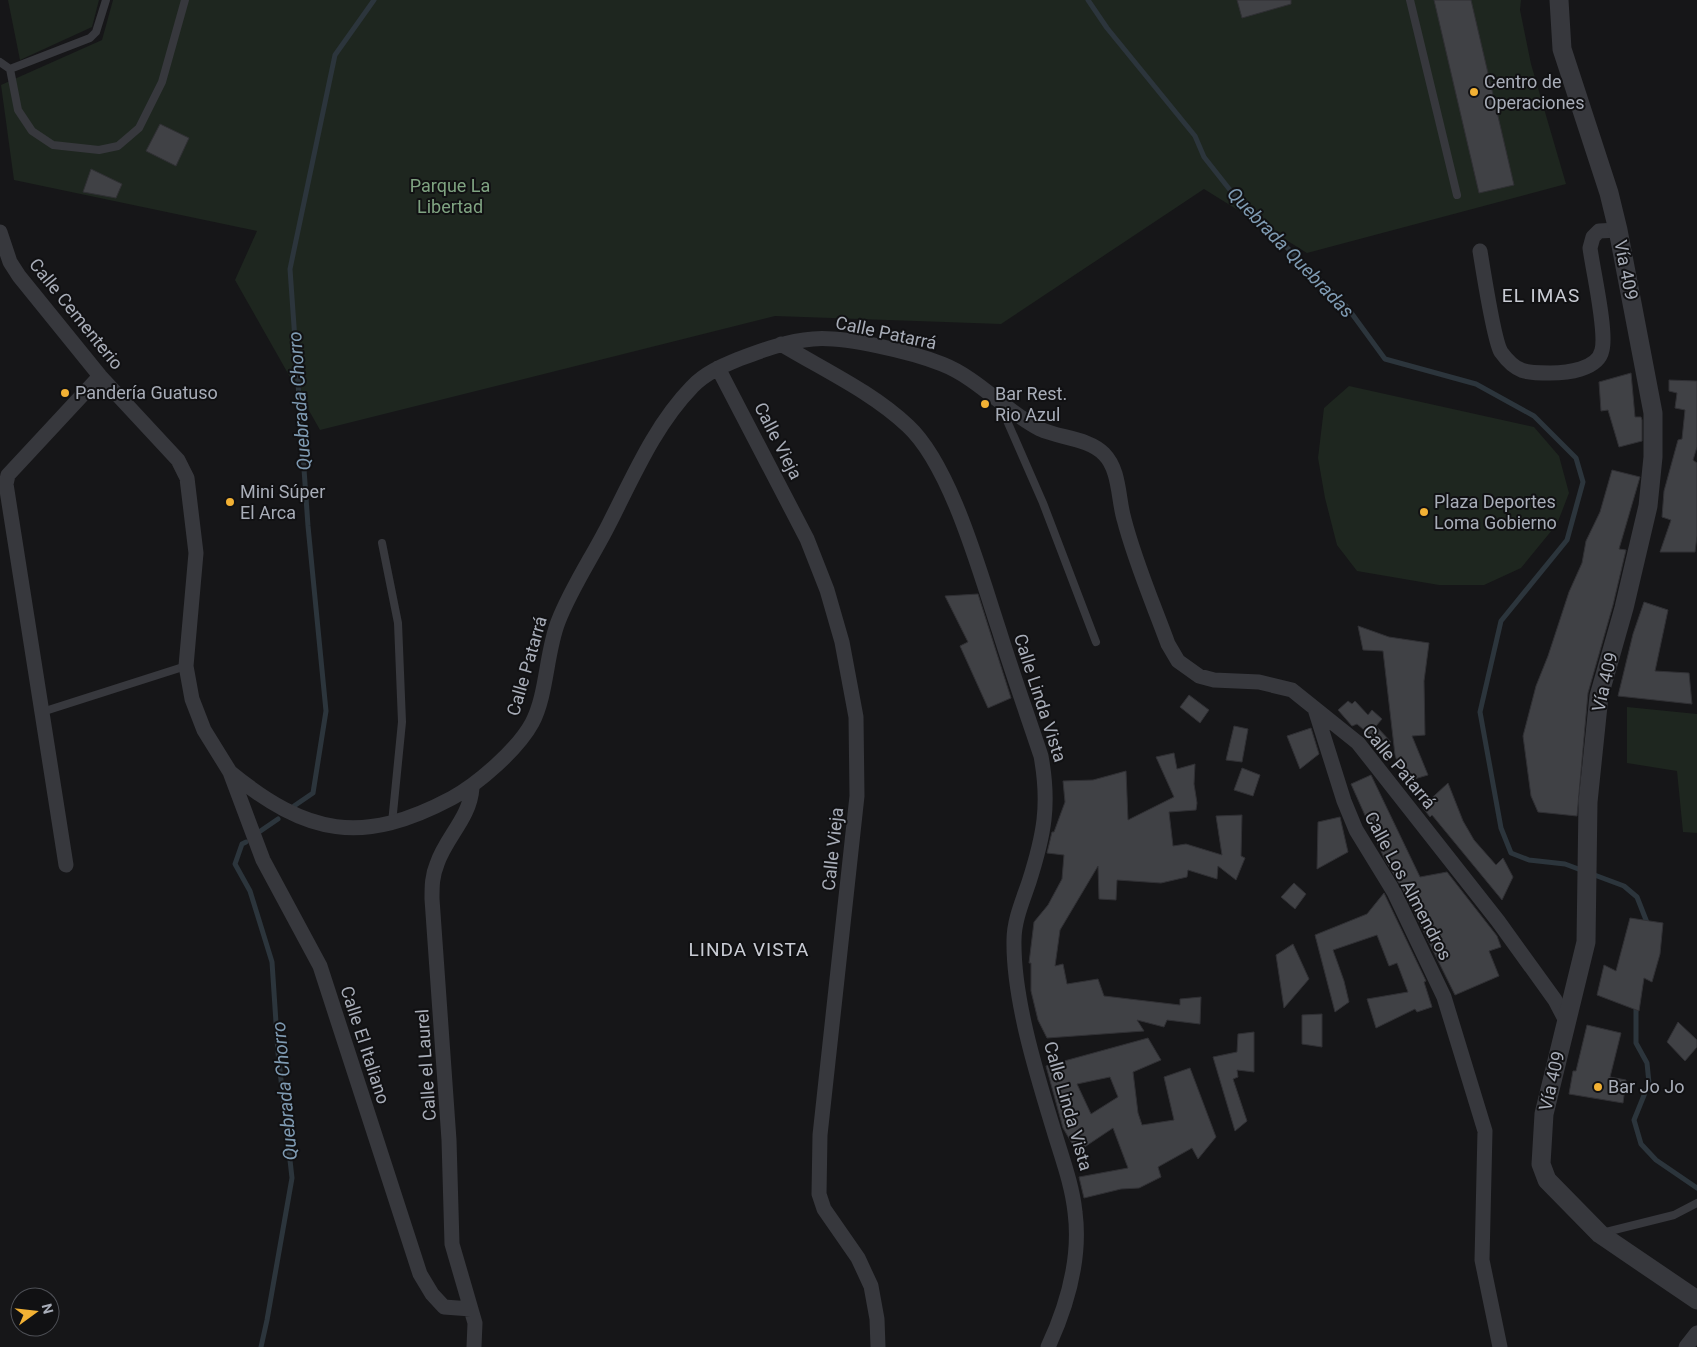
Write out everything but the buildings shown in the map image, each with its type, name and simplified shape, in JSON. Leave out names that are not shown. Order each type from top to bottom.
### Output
[{"type":"street","name":"Vía 409","points":[[1559,0],[1562,50],[1609,193],[1618,230],[1653,413],[1653,457],[1648,506],[1624,608],[1599,696],[1588,802],[1586,942],[1544,1114],[1541,1164],[1547,1180],[1600,1234],[1697,1300]]},
{"type":"street","points":[[1480,251],[1500,350],[1511,364],[1526,373],[1558,373],[1580,370],[1595,362],[1602,351],[1601,320],[1590,248],[1593,238],[1599,231],[1618,230]]},
{"type":"street","name":"Calle Cementerio","points":[[0,232],[8,256],[19,276],[100,376],[178,460],[187,478],[196,553],[186,666],[192,699],[204,730],[230,772]]},
{"type":"street","name":"Calle Patarrá","points":[[230,772],[275,806],[310,821],[338,828],[363,829],[391,825],[431,810],[472,788],[504,757],[533,722],[560,618],[638,467],[661,427],[694,385],[718,368],[780,344],[824,338],[922,356],[953,368],[1039,428],[1094,446],[1107,457],[1116,476],[1124,520],[1168,644],[1183,665],[1198,676],[1214,680],[1259,682],[1292,690],[1358,743],[1498,921],[1555,1000],[1566,1021]]},
{"type":"street","name":"Calle Linda Vista","points":[[780,344],[879,402],[910,427],[934,458],[953,500],[979,570],[1041,756],[1046,784],[1045,827],[1039,851],[1019,908],[1014,938],[1022,1008],[1042,1092],[1072,1191],[1076,1214],[1072,1275],[1064,1314],[1048,1347]]},
{"type":"street","name":"Calle Vieja","points":[[718,368],[807,539],[827,590],[842,642],[856,717],[857,796],[820,1135],[819,1194],[824,1208],[858,1258],[871,1286],[877,1319],[878,1347]]},
{"type":"street","points":[[66,865],[6,479],[100,376]]},
{"type":"street","name":"Calle Los Almendros","points":[[1315,709],[1344,801],[1356,830],[1398,899],[1444,997],[1484,1131],[1482,1253],[1500,1347]]},
{"type":"street","name":"Calle El Italiano","points":[[230,772],[262,860],[320,966],[420,1274],[432,1294],[444,1307],[471,1309]]},
{"type":"street","name":"Calle el Laurel","points":[[472,788],[467,810],[437,862],[432,878],[432,899],[449,1140],[452,1244],[456,1267],[476,1328],[474,1347]]},
{"type":"street","points":[[1686,1347],[1697,1333]]},
{"type":"lane","points":[[10,69],[90,38],[96,32],[106,0]]},
{"type":"lane","points":[[0,62],[10,69],[18,110],[32,130],[53,145],[99,150],[118,146],[139,128],[162,82],[185,0]]},
{"type":"lane","points":[[1410,0],[1457,195]]},
{"type":"lane","points":[[998,400],[1043,503],[1096,642]]},
{"type":"lane","points":[[382,544],[398,623],[402,722],[391,825]]},
{"type":"lane","points":[[42,712],[186,666]]},
{"type":"lane","points":[[1600,1234],[1674,1215],[1697,1203]]},
{"type":"green space","points":[[8,0],[99,0],[92,27],[20,60]]},
{"type":"green space","name":"Parque La Libertad","points":[[113,0],[1521,0],[1520,10],[1531,64],[1566,184],[1307,253],[1204,189],[1001,324],[775,316],[320,430],[235,280],[257,231],[14,180],[1,85],[102,40]]},
{"type":"green space","points":[[1349,386],[1534,427],[1559,456],[1569,493],[1557,524],[1521,568],[1484,585],[1439,585],[1357,571],[1337,545],[1325,498],[1318,458],[1324,408]]},
{"type":"green space","points":[[1627,707],[1697,714],[1697,833],[1683,832],[1677,771],[1627,763]]},
{"type":"waterway","name":"Quebrada Chorro","points":[[294,806],[313,793],[326,711],[308,526],[290,269],[335,55],[374,0]]},
{"type":"waterway","name":"Quebrada Quebradas","points":[[1088,0],[1107,28],[1195,136],[1204,157],[1234,195],[1347,307],[1385,359],[1476,384],[1534,416],[1576,458],[1583,482],[1567,540],[1501,621],[1480,712],[1501,828],[1511,853],[1529,860],[1565,864],[1624,886],[1637,897],[1648,925]]},
{"type":"waterway","name":"Quebrada Chorro","points":[[259,832],[278,819]]},
{"type":"waterway","name":"Quebrada Chorro","points":[[246,842],[242,844],[235,864],[250,891],[272,962],[278,1053],[292,1178],[261,1347]]},
{"type":"waterway","name":"Quebrada Quebradas","points":[[1636,1005],[1636,1043],[1647,1063],[1649,1083],[1634,1120],[1641,1144],[1656,1160],[1697,1188]]},
{"type":"place","name":"Centro de Operaciones","points":[[1474,92]]},
{"type":"place","name":"Pandería Guatuso","points":[[65,393]]},
{"type":"place","name":"Bar Rest. Rio Azul","points":[[985,404]]},
{"type":"place","name":"Mini Súper El Arca","points":[[230,502]]},
{"type":"place","name":"Plaza Deportes Loma Gobierno","points":[[1424,512]]},
{"type":"place","name":"Bar Jo Jo","points":[[1598,1087]]},
{"type":"district","name":"EL IMAS","points":[[1541,295]]},
{"type":"district","name":"LINDA VISTA","points":[[749,949]]}]
